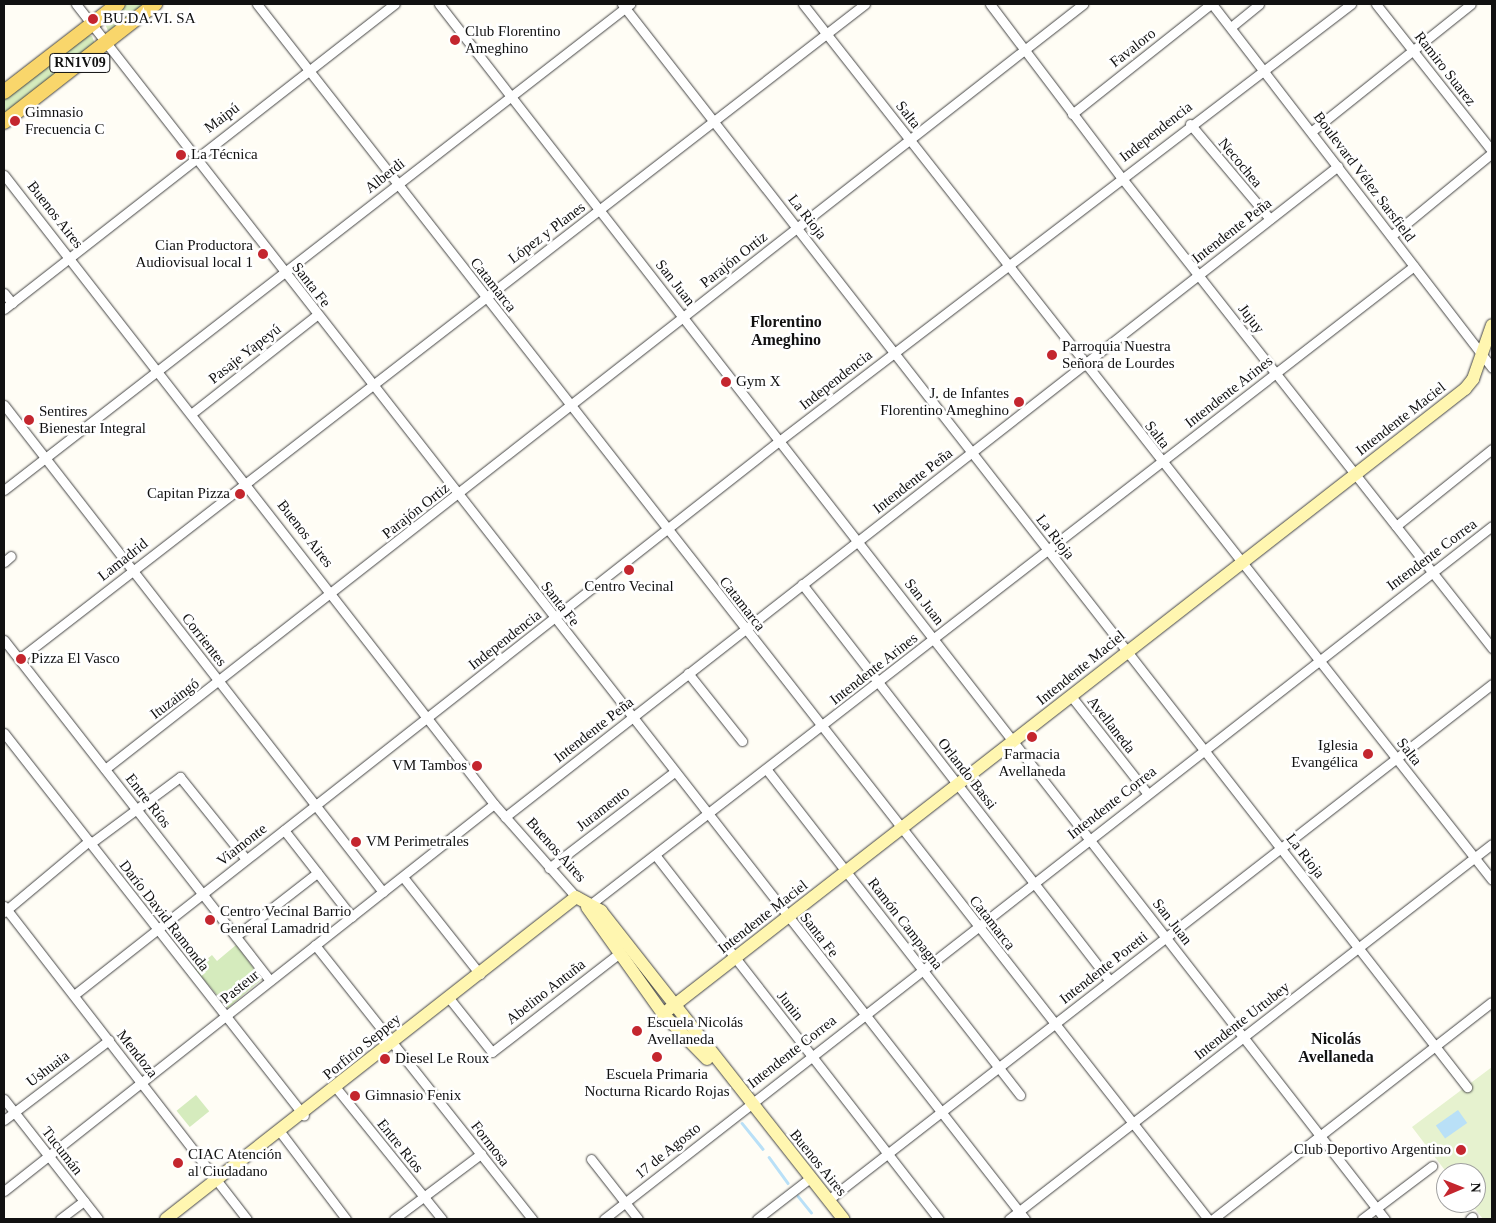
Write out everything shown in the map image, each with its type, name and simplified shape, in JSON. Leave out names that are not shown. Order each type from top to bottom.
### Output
[{"type":"main road","name":"RN1V09","points":[[4,92],[118,4]]},
{"type":"main road","name":"RN1V09","points":[[4,122],[155,4]]},
{"type":"main road","name":"Intendente Maciel","points":[[663,1014],[789,918],[1466,389],[1482,354],[1492,325]]},
{"type":"main road","name":"Buenos Aires","points":[[576,897],[587,907],[617,955],[663,1014],[750,1103]]},
{"type":"main road","name":"Porfirio Seppey","points":[[166,1219],[304,1115],[576,897]]},
{"type":"main road","name":"Buenos Aires","points":[[587,907],[601,912],[843,1219]]},
{"type":"street","name":"Santa Fe","points":[[76,4],[631,718],[941,1114],[1026,1219]]},
{"type":"street","name":"Catamarca","points":[[257,4],[744,630],[1208,1219]]},
{"type":"street","name":"Maipú","points":[[4,309],[69,259],[194,157],[395,4]]},
{"type":"street","name":"San Juan","points":[[439,4],[1245,1036],[1385,1219]]},
{"type":"street","name":"Salta","points":[[803,4],[1162,463],[1243,562],[1492,880]]},
{"type":"street","name":"López y Planes","points":[[244,482],[600,210],[865,4]]},
{"type":"street","name":"Jujuy","points":[[990,4],[1121,177],[1200,274],[1275,374],[1492,648]]},
{"type":"street","name":"Parajón Ortiz","points":[[332,594],[1083,4]]},
{"type":"street","name":"Boulevard Vélez Sarsfield","points":[[1212,4],[1265,69],[1492,368]]},
{"type":"street","name":"Favaloro","points":[[1072,114],[1212,4]]},
{"type":"street","points":[[1231,27],[1259,4]]},
{"type":"street","name":"Independencia","points":[[428,718],[894,352],[1190,124],[1351,4]]},
{"type":"street","name":"Ramiro Suarez","points":[[1376,4],[1492,152]]},
{"type":"street","points":[[1312,131],[1471,4]]},
{"type":"street","name":"Alberdi","points":[[4,490],[626,5]]},
{"type":"street","name":"La Rioja","points":[[626,5],[1048,551],[1467,1087]]},
{"type":"street","name":"Necochea","points":[[1190,124],[1270,220]]},
{"type":"street","points":[[1391,236],[1492,152]]},
{"type":"street","name":"Intendente Peña","points":[[505,817],[1338,166]]},
{"type":"street","name":"Buenos Aires","points":[[4,175],[494,804],[576,897]]},
{"type":"street","name":"Intendente Arines","points":[[587,907],[708,816],[1414,266]]},
{"type":"street","points":[[4,293],[12,303]]},
{"type":"street","name":"Pasaje Yapeyú","points":[[190,414],[317,315]]},
{"type":"street","name":"Corrientes","points":[[4,405],[383,892]]},
{"type":"street","points":[[1396,526],[1492,449]]},
{"type":"street","name":"Lamadrid","points":[[19,659],[244,482]]},
{"type":"street","name":"Intendente Correa","points":[[750,1103],[1492,526]]},
{"type":"street","name":"Orlando Bassi","points":[[802,584],[1110,981]]},
{"type":"street","name":"Ituzaingó","points":[[105,769],[332,594]]},
{"type":"street","name":"Entre Ríos","points":[[4,640],[270,981]]},
{"type":"street","points":[[688,673],[742,741]]},
{"type":"street","name":"Intendente Poretti","points":[[828,1200],[1000,1069],[1054,1024],[1492,684]]},
{"type":"street","name":"Avellaneda","points":[[1072,696],[1147,793]]},
{"type":"street","name":"Viamonte","points":[[74,995],[314,805],[428,718]]},
{"type":"street","name":"Darío David Ramonda","points":[[4,733],[225,1017],[304,1115]]},
{"type":"street","name":"Ramón Campagna","points":[[767,770],[1020,1095]]},
{"type":"street","name":"Juramento","points":[[549,868],[674,772]]},
{"type":"street","points":[[5,909],[136,807],[180,777],[246,859]]},
{"type":"street","name":"Pasteur","points":[[4,1191],[494,804]]},
{"type":"street","points":[[284,830],[352,916]]},
{"type":"street","name":"Intendente Urtubey","points":[[1009,1219],[1492,844]]},
{"type":"street","name":"Junin","points":[[656,856],[939,1219]]},
{"type":"street","points":[[236,936],[318,873]]},
{"type":"street","points":[[403,876],[480,974]]},
{"type":"street","name":"Mendoza","points":[[5,909],[247,1219]]},
{"type":"street","name":"Formosa","points":[[316,946],[532,1219]]},
{"type":"street","name":"Abelino Antuña","points":[[449,998],[492,1052],[617,955]]},
{"type":"street","points":[[1213,1219],[1492,1002]]},
{"type":"street","name":"Ushuaia","points":[[4,1120],[109,1040]]},
{"type":"street","name":"Entre Ríos","points":[[337,1089],[442,1219]]},
{"type":"street","name":"Tucumán","points":[[4,1100],[98,1219]]},
{"type":"street","name":"17 de Agosto","points":[[604,1219],[750,1103]]},
{"type":"street","points":[[281,1133],[346,1219]]},
{"type":"street","points":[[394,1219],[481,1154]]},
{"type":"street","points":[[591,1159],[638,1219]]},
{"type":"street","points":[[1362,1219],[1432,1166]]},
{"type":"street","points":[[757,1219],[810,1178]]},
{"type":"street","points":[[60,1219],[84,1201]]},
{"type":"green space","points":[[126,4],[148,4],[108,31],[104,21]]},
{"type":"green space","points":[[86,35],[92,36],[95,44],[4,116],[4,99]]},
{"type":"green space","points":[[236,945],[262,979],[228,1008],[195,969],[212,955],[217,961]]},
{"type":"green space","name":"Club Deportivo Argentino","points":[[1492,1067],[1492,1219],[1483,1219],[1478,1213],[1486,1213],[1486,1163],[1439,1163],[1412,1127]]},
{"type":"green space","points":[[196,1095],[209,1111],[190,1127],[177,1111]]},
{"type":"water","points":[[1458,1110],[1467,1123],[1445,1139],[1436,1125]]},
{"type":"waterway","points":[[742,1123],[763,1149]]},
{"type":"waterway","points":[[769,1157],[788,1183]]},
{"type":"waterway","points":[[798,1196],[811,1212]]},
{"type":"place","name":"BU.DA.VI. SA","points":[[93,19]]},
{"type":"place","name":"Club Florentino Ameghino","points":[[455,40]]},
{"type":"place","name":"Gimnasio Frecuencia C","points":[[15,121]]},
{"type":"place","name":"La Técnica","points":[[181,155]]},
{"type":"place","name":"Cian Productora Audiovisual local 1","points":[[263,254]]},
{"type":"place","name":"Parroquia Nuestra Señora de Lourdes","points":[[1052,355]]},
{"type":"place","name":"Gym X","points":[[726,382]]},
{"type":"place","name":"J. de Infantes Florentino Ameghino","points":[[1019,402]]},
{"type":"place","name":"Sentires Bienestar Integral","points":[[29,420]]},
{"type":"place","name":"Capitan Pizza","points":[[240,494]]},
{"type":"place","name":"Centro Vecinal","points":[[629,570]]},
{"type":"place","name":"Pizza El Vasco","points":[[21,659]]},
{"type":"place","name":"Farmacia Avellaneda","points":[[1032,737]]},
{"type":"place","name":"Iglesia Evangélica","points":[[1368,754]]},
{"type":"place","name":"VM Tambos","points":[[477,766]]},
{"type":"place","name":"VM Perimetrales","points":[[356,842]]},
{"type":"place","name":"Centro Vecinal Barrio General Lamadrid","points":[[210,920]]},
{"type":"place","name":"Escuela Nicolás Avellaneda","points":[[637,1031]]},
{"type":"place","name":"Escuela Primaria Nocturna Ricardo Rojas","points":[[657,1057]]},
{"type":"place","name":"Diesel Le Roux","points":[[385,1059]]},
{"type":"place","name":"Gimnasio Fenix","points":[[355,1096]]},
{"type":"place","name":"Club Deportivo Argentino","points":[[1461,1150]]},
{"type":"place","name":"CIAC Atención al Ciudadano","points":[[178,1163]]},
{"type":"district","name":"Florentino Ameghino","points":[[786,331]]},
{"type":"district","name":"Nicolás Avellaneda","points":[[1336,1048]]}]
